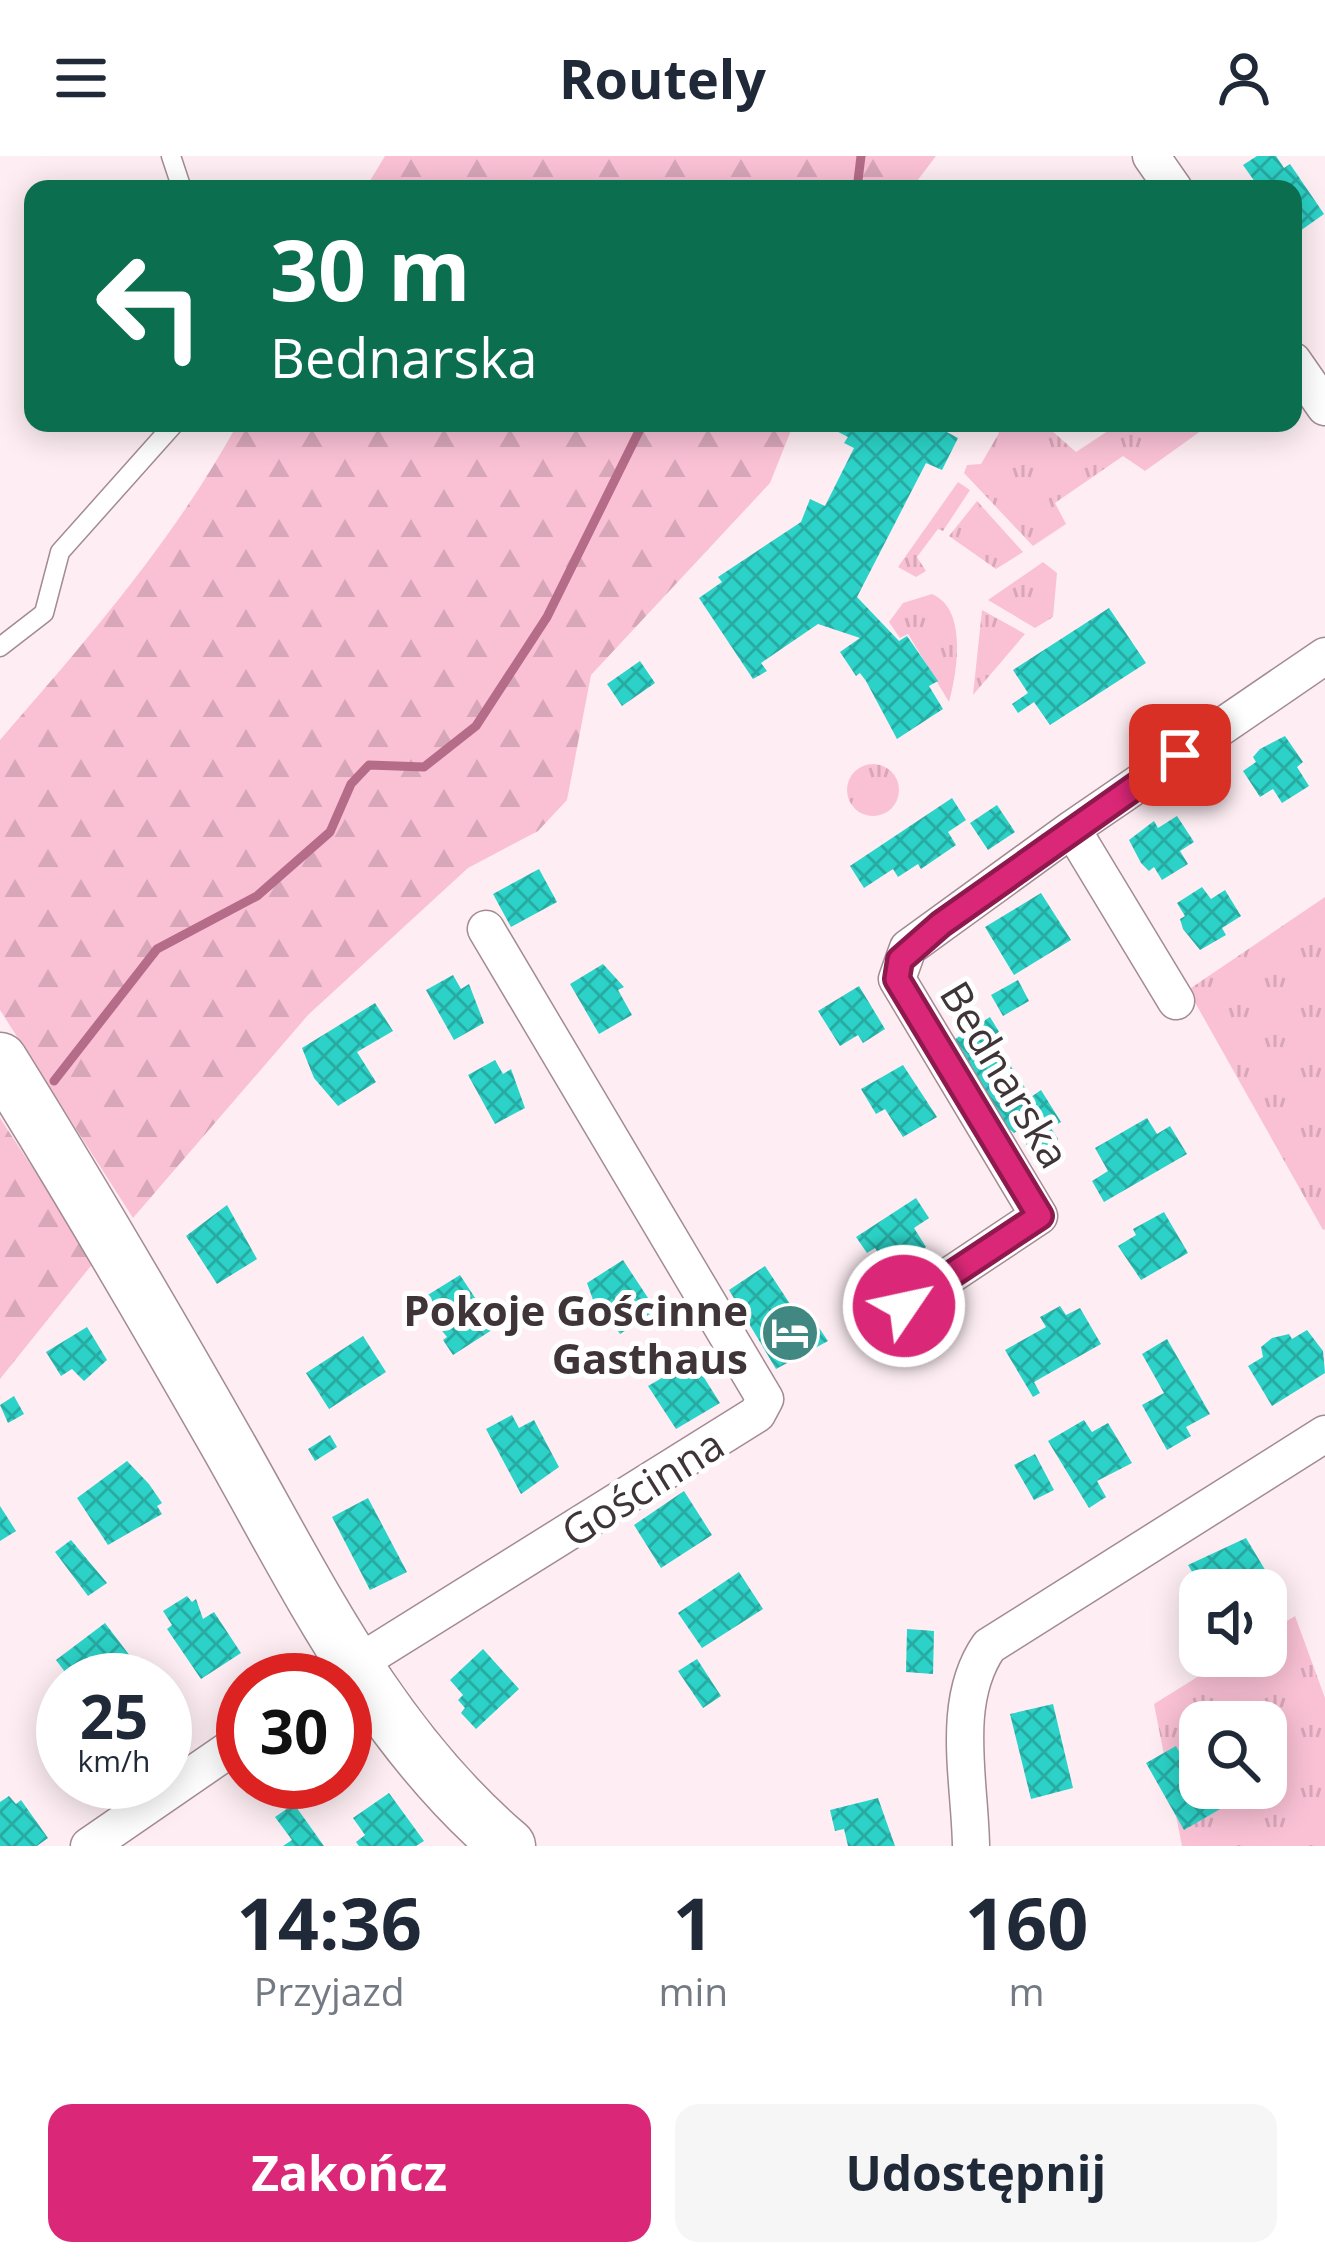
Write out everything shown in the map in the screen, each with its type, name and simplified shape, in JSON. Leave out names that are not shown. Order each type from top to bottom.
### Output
[{"type":"street","points":[[1302,374],[1325,407]]},
{"type":"street","name":"Bednarska","points":[[904,1306],[1040,1216],[897,979],[900,960],[908,948],[1072,829],[1325,656]]},
{"type":"street","points":[[1072,829],[1176,1001]]},
{"type":"street","name":"Gościnna","points":[[372,1654],[758,1414],[765,1399],[486,929]]},
{"type":"street","points":[[0,1060],[169,1340],[332,1653]]},
{"type":"street","points":[[971,1846],[966,1705],[971,1672],[989,1646],[1325,1433]]},
{"type":"street","points":[[372,1706],[508,1846]]},
{"type":"street","points":[[89,1846],[216,1759]]},
{"type":"lane","points":[[0,646],[44,613],[60,552],[167,432]]},
{"type":"green space","points":[[385,156],[936,156],[918,180],[370,180]]},
{"type":"green space","points":[[233,432],[790,432],[770,483],[591,675],[567,800],[538,831],[468,868],[308,1015],[133,1218],[0,1010],[0,740],[158,548]]},
{"type":"green space","points":[[1053,432],[1076,452],[1106,432],[1199,432],[1145,471],[1123,456],[1055,503],[1066,524],[1033,546],[964,473],[967,465],[981,464],[999,433]]},
{"type":"green space","points":[[958,482],[970,490],[943,531],[938,529],[917,557],[926,571],[916,577],[898,567]]},
{"type":"green space","points":[[977,501],[1023,552],[996,569],[949,536]]},
{"type":"green space","points":[[1043,562],[1057,573],[1053,617],[1035,628],[988,600]]},
{"type":"green space","points":[[932,594],[951,613],[955,627],[957,659],[949,702],[908,634],[900,638],[889,622],[903,603]]},
{"type":"green space","points":[[982,610],[1025,634],[973,695]]},
{"type":"green space","points":[[873,764],[892,771],[899,790],[892,809],[873,816],[854,809],[847,790],[854,771]]},
{"type":"green space","points":[[1325,897],[1325,1229],[1323,1230],[1188,990]]},
{"type":"green space","points":[[0,1118],[94,1262],[0,1379]]},
{"type":"green space","points":[[1295,1616],[1325,1698],[1325,1846],[1182,1846],[1154,1704],[1197,1677],[1287,1677],[1287,1621]]},
{"type":"building","points":[[1257,156],[1276,156],[1284,168],[1290,164],[1301,180],[1254,180],[1243,165]]},
{"type":"building","points":[[1302,182],[1324,214],[1302,230]]},
{"type":"building","points":[[838,432],[947,432],[958,438],[942,470],[926,463],[857,597],[899,641],[907,636],[938,681],[929,686],[943,709],[897,739],[866,681],[860,673],[856,676],[840,652],[860,638],[818,624],[761,663],[767,671],[753,679],[699,598],[722,582],[718,577],[801,522],[810,499],[825,506],[854,448],[844,443],[848,437]]},
{"type":"building","points":[[1109,608],[1146,663],[1050,725],[1034,702],[1018,713],[1012,704],[1028,693],[1013,670]]},
{"type":"building","points":[[640,661],[655,683],[622,706],[607,684]]},
{"type":"building","points":[[1285,736],[1303,762],[1297,767],[1309,786],[1282,803],[1273,789],[1260,797],[1243,771],[1256,762],[1253,757],[1260,749]]},
{"type":"building","points":[[952,798],[966,820],[948,832],[956,845],[921,869],[918,864],[898,877],[893,869],[864,888],[850,866]]},
{"type":"building","points":[[997,805],[1015,832],[988,850],[970,823]]},
{"type":"building","points":[[1177,816],[1194,842],[1180,851],[1188,864],[1162,880],[1154,867],[1149,871],[1141,863],[1129,840],[1154,821],[1158,828]]},
{"type":"building","points":[[539,869],[557,902],[511,927],[493,894]]},
{"type":"building","points":[[1202,887],[1211,899],[1225,890],[1241,916],[1222,928],[1226,935],[1200,950],[1183,929],[1180,919],[1185,916],[1177,903]]},
{"type":"building","points":[[1041,893],[1071,940],[1014,975],[985,927]]},
{"type":"building","points":[[603,964],[624,987],[618,990],[632,1015],[599,1034],[570,984]]},
{"type":"building","points":[[453,975],[461,989],[469,984],[484,1023],[454,1040],[426,990]]},
{"type":"building","points":[[1018,980],[1029,1001],[1003,1016],[991,995]]},
{"type":"building","points":[[859,986],[885,1029],[863,1043],[858,1035],[840,1046],[818,1011]]},
{"type":"building","points":[[375,1003],[393,1031],[357,1052],[376,1082],[338,1106],[314,1078],[302,1048]]},
{"type":"building","points":[[990,1017],[1004,1040],[997,1045],[1031,1097],[1041,1090],[1061,1122],[1051,1128],[1058,1139],[1034,1156],[1025,1142],[1042,1131],[1033,1120],[1014,1133],[999,1120],[949,1043]]},
{"type":"building","points":[[495,1060],[503,1074],[511,1069],[525,1108],[495,1124],[468,1075]]},
{"type":"building","points":[[903,1065],[937,1117],[903,1137],[885,1109],[876,1114],[861,1089]]},
{"type":"building","points":[[1147,1118],[1157,1134],[1170,1126],[1187,1154],[1104,1202],[1092,1181],[1108,1171],[1095,1148]]},
{"type":"building","points":[[916,1198],[929,1218],[914,1228],[926,1247],[890,1271],[875,1248],[867,1253],[856,1237]]},
{"type":"building","points":[[227,1205],[257,1259],[217,1284],[186,1236]]},
{"type":"building","points":[[1164,1212],[1188,1253],[1141,1280],[1118,1246],[1136,1235],[1133,1229]]},
{"type":"building","points":[[623,1260],[656,1310],[620,1334],[602,1307],[597,1311],[587,1283]]},
{"type":"building","name":"Pokoje Gościnne Gasthaus","points":[[765,1266],[804,1325],[813,1319],[828,1341],[776,1369],[729,1290]]},
{"type":"building","points":[[460,1275],[495,1328],[453,1355],[443,1340],[447,1337],[418,1301]]},
{"type":"building","points":[[1060,1306],[1066,1315],[1080,1308],[1101,1344],[1034,1382],[1040,1393],[1033,1397],[1005,1350],[1046,1327],[1040,1317]]},
{"type":"building","points":[[87,1327],[107,1360],[84,1381],[72,1369],[61,1376],[46,1352]]},
{"type":"building","points":[[1307,1330],[1323,1351],[1325,1373],[1272,1406],[1248,1366],[1263,1357],[1261,1347],[1272,1338],[1289,1334],[1292,1339]]},
{"type":"building","points":[[363,1336],[386,1372],[329,1409],[306,1373]]},
{"type":"building","points":[[1167,1339],[1210,1414],[1186,1427],[1191,1436],[1167,1450],[1142,1405],[1164,1393],[1142,1354]]},
{"type":"building","points":[[693,1360],[720,1403],[676,1429],[648,1386]]},
{"type":"building","points":[[14,1396],[24,1414],[8,1423],[0,1405]]},
{"type":"building","points":[[512,1415],[519,1428],[534,1420],[559,1467],[521,1494],[486,1429]]},
{"type":"building","points":[[1084,1420],[1092,1432],[1108,1423],[1132,1463],[1097,1481],[1106,1497],[1089,1508],[1048,1441]]},
{"type":"building","points":[[330,1435],[337,1447],[315,1461],[308,1449]]},
{"type":"building","points":[[1035,1454],[1054,1490],[1034,1500],[1014,1465]]},
{"type":"building","points":[[127,1461],[162,1503],[157,1506],[162,1514],[108,1545],[77,1498]]},
{"type":"building","points":[[684,1491],[712,1535],[661,1568],[634,1525]]},
{"type":"building","points":[[368,1498],[407,1572],[370,1590],[332,1517]]},
{"type":"building","points":[[0,1506],[16,1531],[0,1541]]},
{"type":"building","points":[[1246,1538],[1265,1569],[1190,1569],[1188,1565]]},
{"type":"building","points":[[71,1540],[107,1583],[88,1596],[55,1552]]},
{"type":"building","points":[[739,1572],[763,1609],[702,1648],[678,1613]]},
{"type":"building","points":[[187,1596],[192,1602],[196,1599],[203,1619],[214,1612],[241,1653],[216,1653],[216,1669],[201,1679],[192,1666],[192,1653],[183,1653],[167,1629],[172,1625],[163,1611]]},
{"type":"building","points":[[105,1623],[128,1653],[65,1653]]},
{"type":"building","points":[[907,1629],[934,1631],[933,1674],[906,1672]]},
{"type":"building","points":[[483,1649],[519,1689],[476,1729],[461,1713],[465,1708],[458,1700],[463,1695],[450,1680]]},
{"type":"building","points":[[697,1659],[721,1696],[703,1708],[678,1671]]},
{"type":"building","points":[[1053,1704],[1073,1788],[1031,1799],[1010,1714]]},
{"type":"building","points":[[1176,1746],[1179,1809],[1220,1809],[1184,1830],[1146,1763]]},
{"type":"building","points":[[389,1793],[424,1841],[416,1846],[359,1846],[356,1842],[365,1835],[353,1818]]},
{"type":"building","points":[[9,1796],[16,1804],[21,1800],[48,1838],[37,1846],[0,1846],[0,1802]]},
{"type":"building","points":[[878,1798],[895,1846],[848,1846],[844,1829],[835,1831],[830,1810]]},
{"type":"building","points":[[287,1809],[298,1809],[324,1846],[283,1846],[292,1840],[275,1817]]},
{"type":"waterway","points":[[858,180],[861,156]]},
{"type":"waterway","points":[[54,1081],[157,949],[257,896],[330,832],[351,784],[369,765],[424,767],[476,726],[547,617],[639,432]]},
{"type":"place","name":"Pokoje Gościnne Gasthaus","points":[[790,1333]]},
{"type":"route","points":[[904,1306],[1040,1216],[897,979],[900,960],[908,948],[1180,755]]}]
